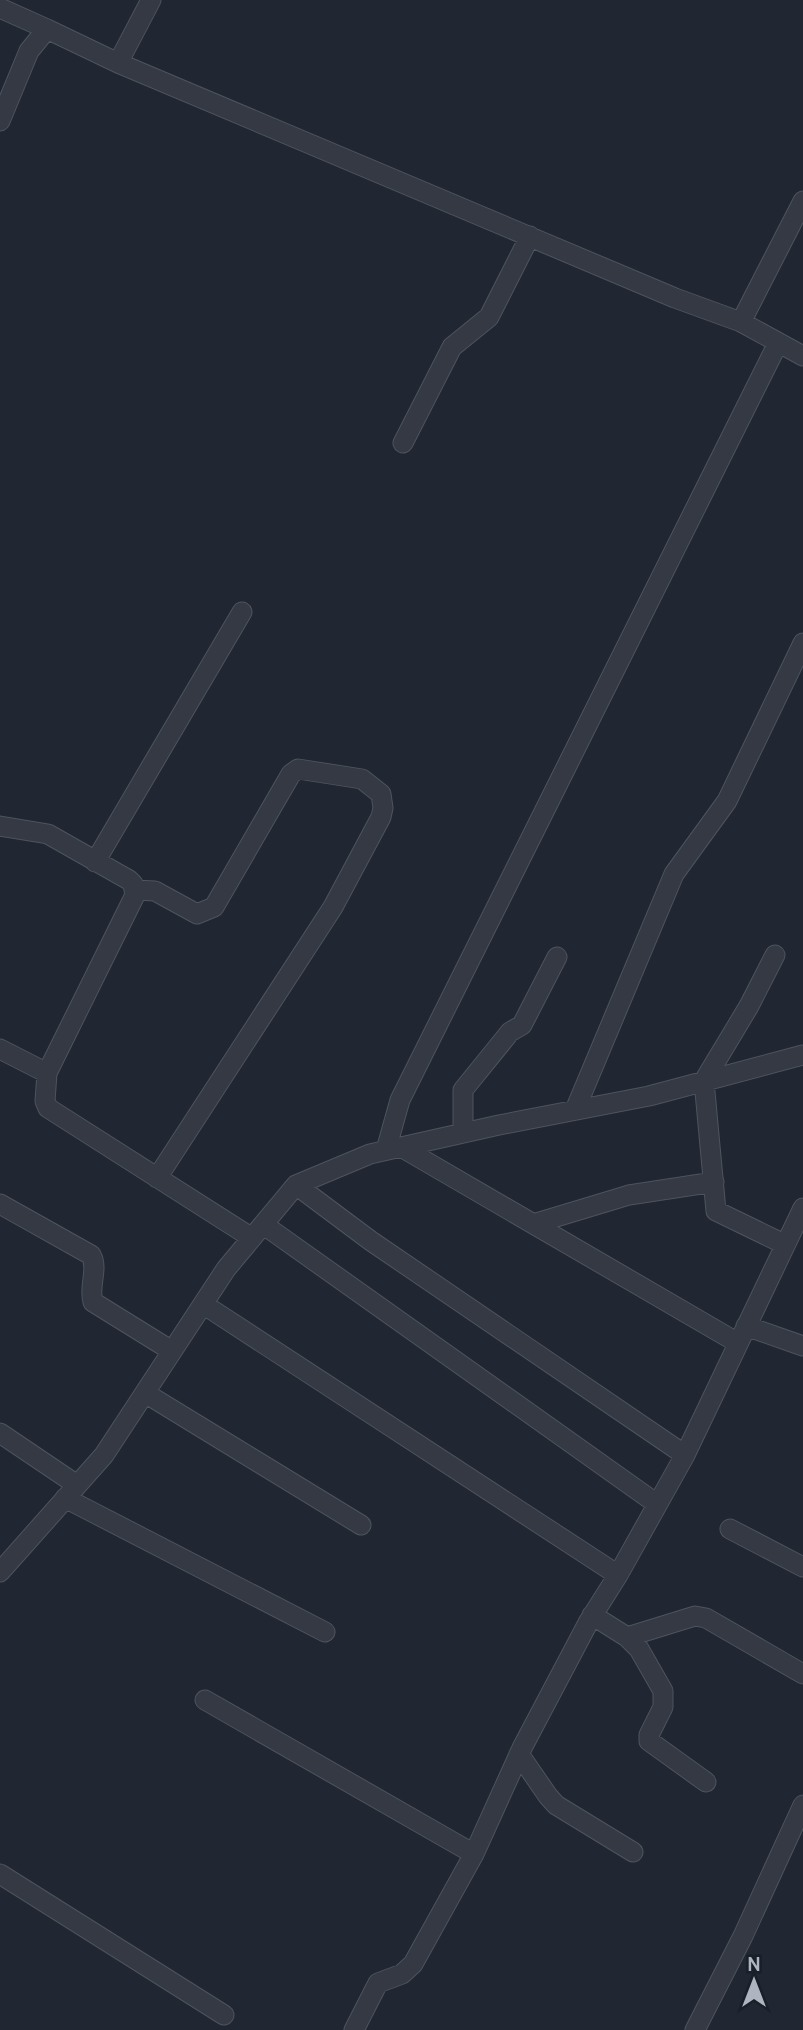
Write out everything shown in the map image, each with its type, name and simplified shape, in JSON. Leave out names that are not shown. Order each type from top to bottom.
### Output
[{"type":"street","points":[[118,63],[151,0]]},
{"type":"street","points":[[0,8],[118,63],[675,298],[741,322],[803,356]]},
{"type":"street","points":[[0,121],[29,51],[47,29]]},
{"type":"street","points":[[741,322],[803,201]]},
{"type":"street","points":[[403,443],[452,347],[489,317],[530,236]]},
{"type":"street","points":[[394,1149],[401,1100],[778,343]]},
{"type":"street","points":[[95,862],[242,612]]},
{"type":"street","points":[[575,1110],[674,874],[727,801],[803,643]]},
{"type":"street","points":[[135,890],[159,892],[197,914],[214,907],[291,774],[298,769],[356,777],[367,781],[382,794],[381,817],[332,907],[157,1178]]},
{"type":"street","points":[[0,826],[48,834],[128,880],[135,890],[135,895],[47,1073],[45,1101],[48,1108],[157,1178],[258,1231],[657,1504]]},
{"type":"street","points":[[775,955],[749,1006],[704,1082],[716,1211],[784,1244]]},
{"type":"street","points":[[463,1133],[463,1090],[510,1032],[522,1025],[557,957]]},
{"type":"street","points":[[0,1049],[47,1073]]},
{"type":"street","points":[[0,1572],[104,1455],[226,1269],[296,1185],[370,1154],[649,1096],[803,1055]]},
{"type":"street","points":[[394,1149],[742,1335],[803,1346]]},
{"type":"street","points":[[533,1224],[629,1195],[714,1182]]},
{"type":"street","points":[[296,1185],[382,1249],[685,1455]]},
{"type":"street","points":[[0,1204],[88,1253],[95,1264],[91,1292],[93,1302],[172,1351]]},
{"type":"street","points":[[354,2030],[374,1988],[413,1964],[474,1854],[519,1754],[592,1615],[618,1575],[685,1455],[784,1244],[801,1217]]},
{"type":"street","points":[[203,1304],[618,1575]]},
{"type":"street","points":[[145,1392],[361,1525]]},
{"type":"street","points":[[0,1433],[71,1492],[325,1632]]},
{"type":"street","points":[[730,1529],[803,1567]]},
{"type":"street","points":[[592,1615],[627,1637],[644,1654],[664,1695],[663,1707],[649,1735],[649,1741],[706,1782]]},
{"type":"street","points":[[627,1637],[695,1616],[706,1618],[803,1674]]},
{"type":"street","points":[[205,1700],[474,1854]]},
{"type":"street","points":[[519,1754],[556,1805],[633,1852]]},
{"type":"street","points":[[695,2030],[743,1936],[803,1805]]},
{"type":"street","points":[[0,1874],[224,2015]]}]
